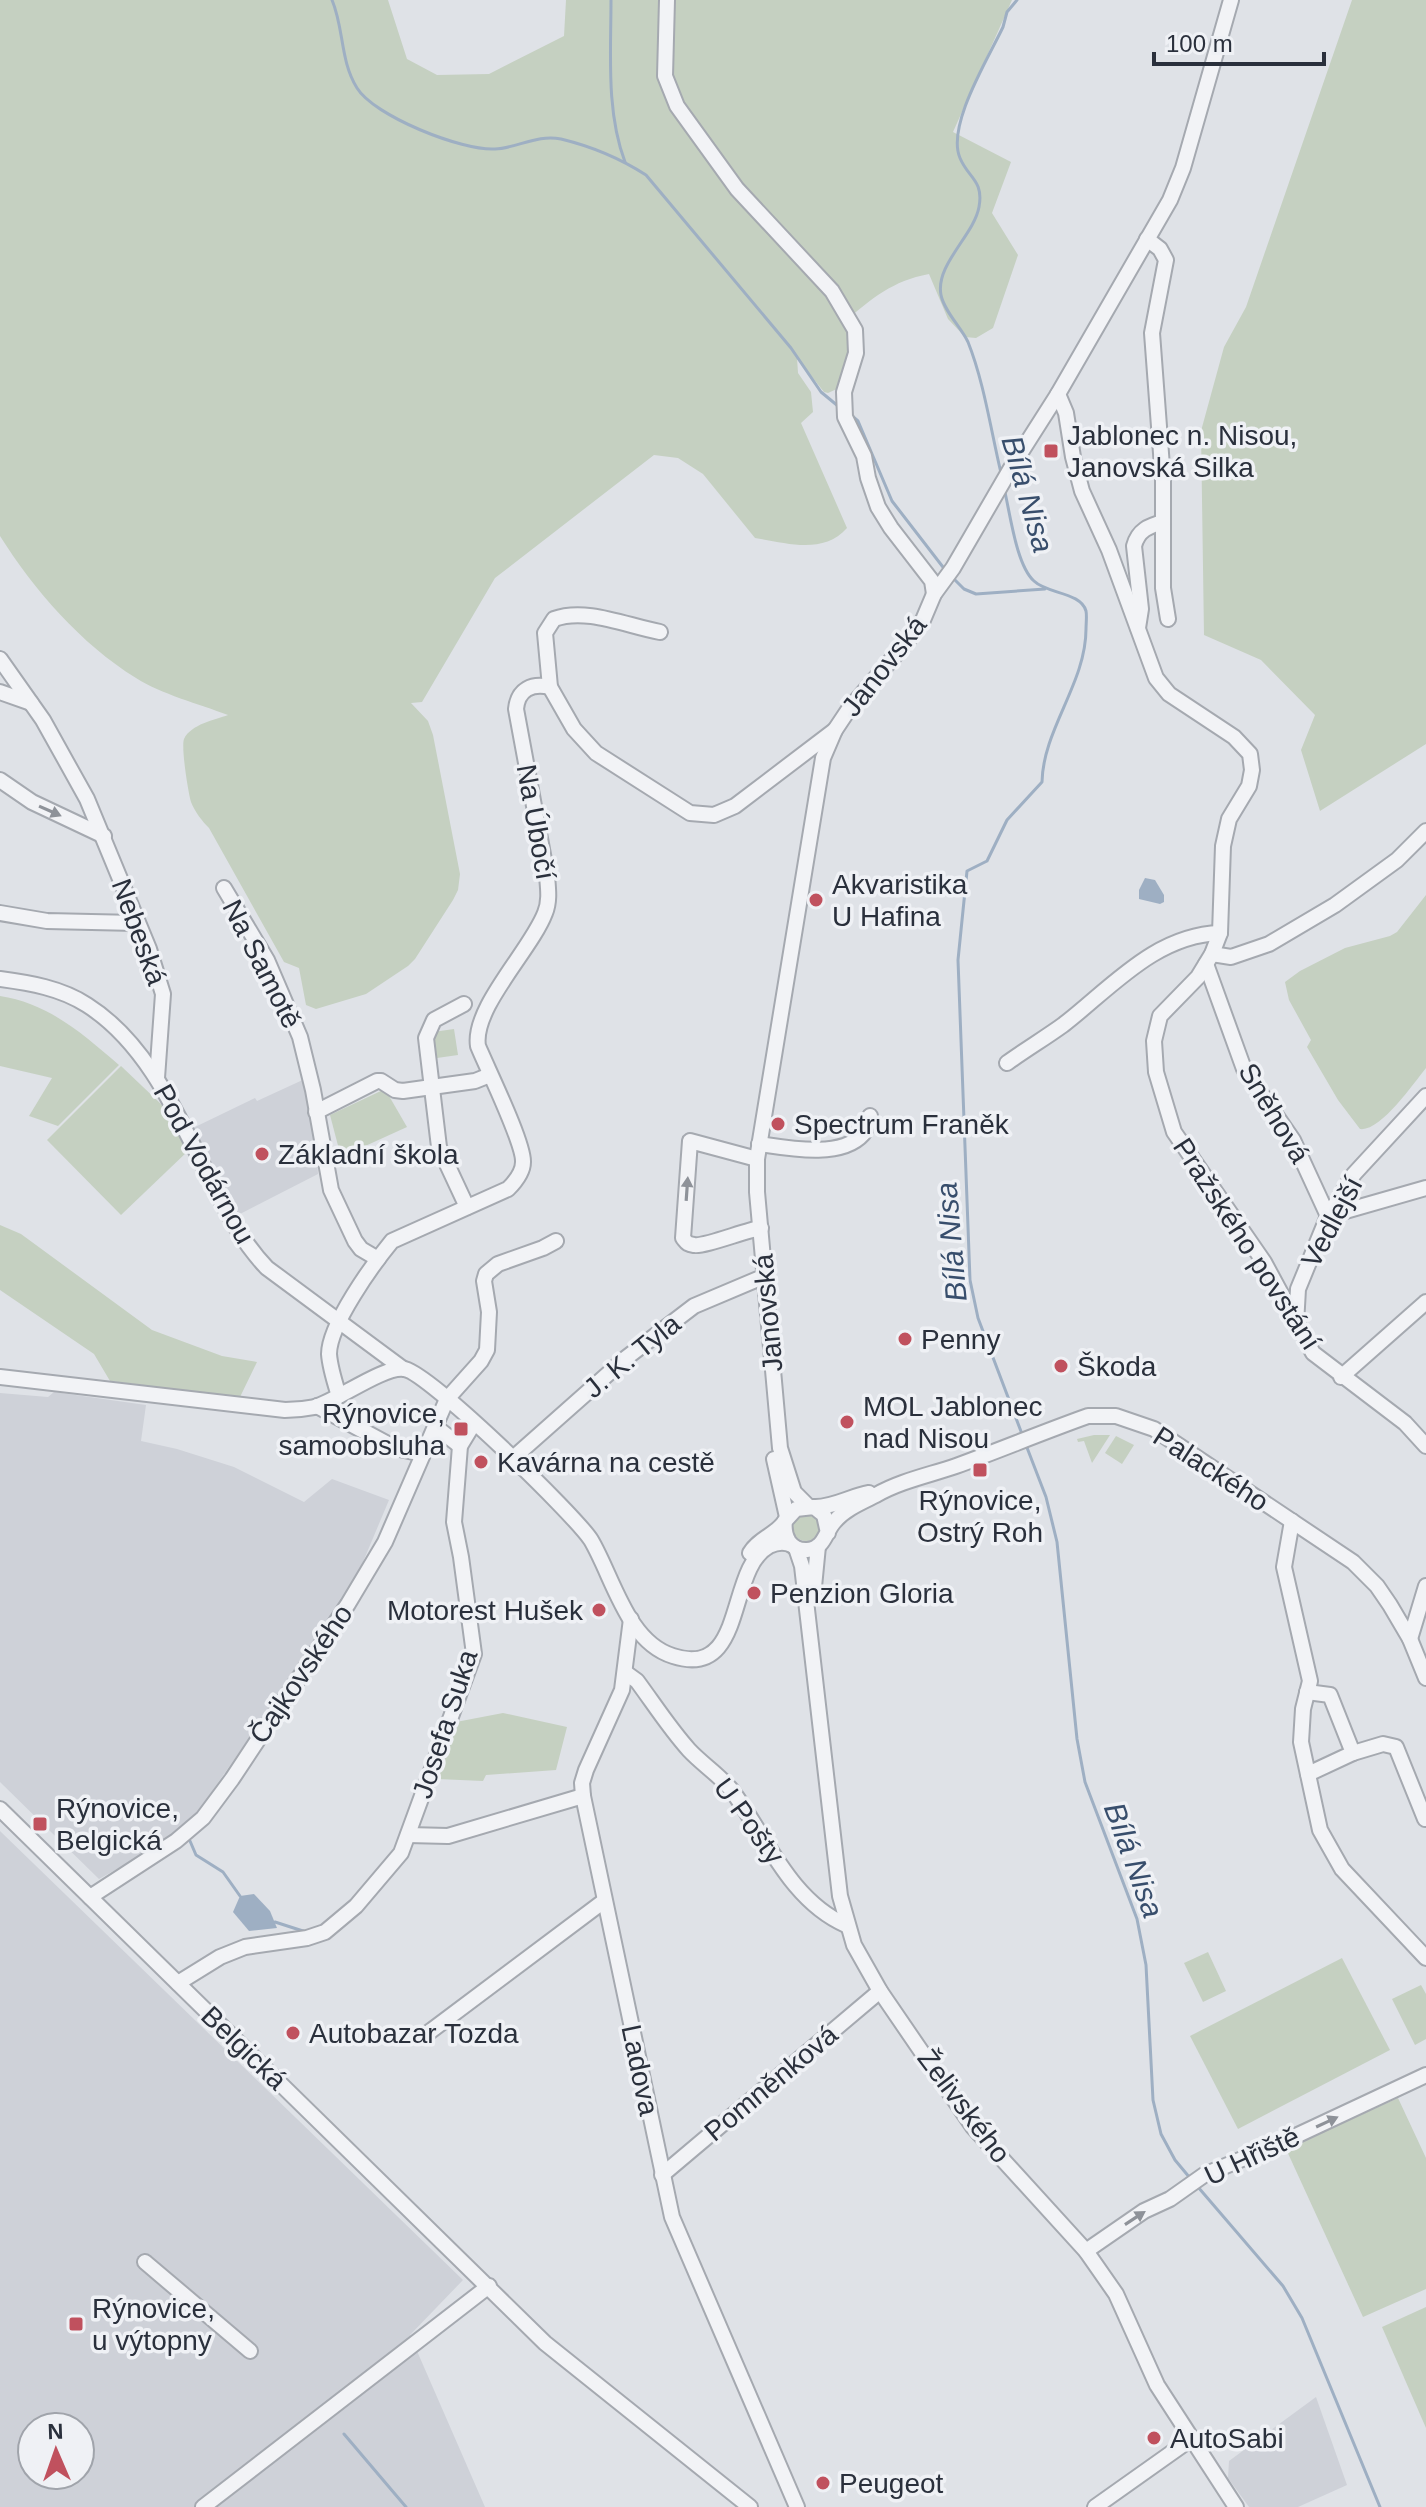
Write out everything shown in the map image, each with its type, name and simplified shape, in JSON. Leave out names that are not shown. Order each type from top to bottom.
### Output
[{"type":"street","points":[[667,0],[665,76],[677,106],[737,189],[832,291],[855,330],[856,353],[844,392],[845,417],[864,456],[873,496],[891,528],[938,590]]},
{"type":"street","name":"Janovská","points":[[811,1507],[794,1492],[784,1466],[775,1398],[757,1159],[823,758],[835,730],[849,709],[914,632],[1058,394],[1170,200],[1183,168],[1231,0]]},
{"type":"street","points":[[1147,239],[1160,249],[1166,260],[1152,333],[1163,480],[1163,588],[1168,619]]},
{"type":"street","name":"Pražského povstání","points":[[1058,394],[1066,413],[1082,491],[1109,550],[1156,678],[1169,694],[1234,737],[1250,754],[1252,770],[1249,786],[1229,819],[1223,846],[1220,933],[1198,977],[1160,1016],[1154,1041],[1156,1072],[1174,1132],[1264,1262],[1313,1353],[1405,1423],[1426,1446]]},
{"type":"street","name":"Pražského povstání","points":[[1138,631],[1141,609],[1134,546],[1137,536],[1147,527],[1163,522]]},
{"type":"street","points":[[660,632],[597,617],[576,615],[554,619],[545,633],[550,687],[574,729],[596,753],[690,813],[714,815],[735,806],[835,730]]},
{"type":"street","name":"Nebeská","points":[[0,659],[31,703],[87,799],[149,949],[163,994],[157,1078]]},
{"type":"street","name":"Na Úbočí","points":[[338,1322],[392,1241],[508,1189],[516,1182],[524,1161],[478,1046],[477,1034],[488,1007],[545,913],[548,893],[517,701],[526,688],[535,685],[550,687]]},
{"type":"street","points":[[0,692],[31,703]]},
{"type":"street","points":[[0,780],[32,802],[104,836]]},
{"type":"street","points":[[1209,959],[1231,957],[1269,944],[1335,905],[1397,860],[1426,831]]},
{"type":"street","name":"Na Samotě","points":[[224,888],[267,960],[300,1037],[331,1190],[355,1241],[361,1249],[378,1259]]},
{"type":"street","points":[[0,913],[47,921],[136,923]]},
{"type":"street","points":[[1007,1063],[1064,1024],[1157,951],[1179,941],[1220,933]]},
{"type":"street","name":"Sněhová","points":[[1209,959],[1244,1069],[1293,1140],[1328,1216]]},
{"type":"street","name":"Pod Vodárnou","points":[[0,979],[34,983],[87,1005],[118,1031],[157,1078],[242,1239],[267,1268],[402,1368],[417,1374],[559,1502],[590,1539],[631,1619],[643,1635],[665,1653],[685,1659],[699,1659],[714,1651],[727,1637],[743,1585]]},
{"type":"street","points":[[464,1004],[434,1020],[426,1038],[439,1147],[467,1207]]},
{"type":"street","points":[[316,1112],[377,1081],[399,1091],[475,1081],[490,1075]]},
{"type":"street","name":"Vedlejší","points":[[1296,1324],[1298,1289],[1328,1216],[1354,1174],[1426,1096]]},
{"type":"street","points":[[759,1144],[800,1151],[837,1147],[860,1136],[870,1116]]},
{"type":"street","points":[[757,1159],[690,1141],[683,1238],[689,1244],[698,1246],[761,1228]]},
{"type":"street","points":[[1328,1216],[1426,1188]]},
{"type":"street","points":[[447,1399],[487,1350],[489,1312],[484,1281],[486,1274],[498,1264],[549,1244]]},
{"type":"street","name":"J. K. Tyla","points":[[512,1459],[626,1358],[694,1306],[765,1276]]},
{"type":"street","name":"Pražského povstání","points":[[1341,1377],[1426,1302]]},
{"type":"street","points":[[338,1322],[329,1353],[339,1396]]},
{"type":"street","points":[[0,1377],[285,1410],[317,1406],[387,1372],[402,1368]]},
{"type":"street","name":"Janovská","points":[[775,1398],[774,1459],[786,1519]]},
{"type":"street","name":"Čajkovského","points":[[90,1897],[176,1841],[203,1818],[232,1779],[348,1604],[385,1542],[447,1399]]},
{"type":"street","points":[[317,1406],[395,1448],[423,1454]]},
{"type":"street","name":"Palackého","points":[[811,1507],[823,1507],[855,1495],[881,1491],[1088,1416],[1116,1416],[1131,1420],[1154,1429],[1363,1570],[1390,1605],[1422,1657],[1426,1678]]},
{"type":"street","name":"Josefa Suka","points":[[178,1983],[220,1957],[245,1947],[286,1942],[325,1932],[356,1906],[401,1853],[474,1654],[454,1522],[460,1446],[474,1423]]},
{"type":"street","points":[[436,1427],[460,1446]]},
{"type":"street","name":"Palackého","points":[[828,1533],[842,1514],[881,1491]]},
{"type":"street","points":[[811,1507],[827,1520],[828,1533],[818,1546],[807,1550],[782,1542],[763,1550],[743,1585],[754,1547],[779,1529],[796,1509],[811,1507]]},
{"type":"street","points":[[786,1519],[786,1536],[794,1546]]},
{"type":"street","points":[[1292,1521],[1284,1567],[1310,1681],[1301,1742],[1320,1830],[1342,1869],[1426,1958]]},
{"type":"street","name":"Želivského","points":[[794,1546],[802,1566],[840,1896],[846,1925],[862,1961],[973,2127],[1086,2251],[1116,2294],[1157,2385],[1236,2507]]},
{"type":"street","name":"Želivského","points":[[813,1657],[813,1583],[818,1546]]},
{"type":"street","points":[[1410,1639],[1426,1586]]},
{"type":"street","name":"Ladova","points":[[631,1619],[622,1690],[586,1770],[582,1783],[583,1796],[672,2217],[797,2507]]},
{"type":"street","name":"U Pošty","points":[[626,1673],[637,1681],[689,1750],[731,1789],[776,1860],[810,1903],[828,1917],[846,1925]]},
{"type":"street","points":[[1307,1692],[1330,1695],[1353,1753]]},
{"type":"street","points":[[1308,1774],[1353,1753],[1383,1744],[1396,1747],[1425,1819]]},
{"type":"street","name":"Josefa Suka","points":[[408,1835],[448,1836],[583,1796]]},
{"type":"street","name":"Belgická","points":[[0,1809],[545,2343],[750,2507]]},
{"type":"street","points":[[424,2036],[604,1901]]},
{"type":"street","name":"Pomněnková","points":[[662,2175],[880,1991]]},
{"type":"street","name":"U Hřiště","points":[[1086,2251],[1204,2175],[1426,2075]]},
{"type":"street","points":[[145,2262],[250,2351]]},
{"type":"street","points":[[213,2504],[489,2286]]},
{"type":"street","points":[[1095,2507],[1191,2439]]},
{"type":"shaded area","name":"Základní škola","points":[[307,1078],[314,1116],[318,1174],[238,1215],[193,1128],[255,1098],[257,1101]]},
{"type":"shaded area","points":[[54,1392],[146,1405],[141,1441],[234,1467],[304,1502],[332,1479],[389,1500],[360,1569],[320,1636],[192,1820],[171,1839],[99,1879],[0,1782],[0,1393],[48,1397]]},
{"type":"shaded area","points":[[0,1831],[463,2280],[410,2335],[485,2507],[0,2507]]},
{"type":"shaded area","points":[[1316,2397],[1347,2485],[1298,2507],[1249,2507],[1228,2478],[1229,2461]]},
{"type":"green space","points":[[0,0],[388,0],[407,59],[437,75],[489,74],[564,36],[566,0],[1012,0],[953,132],[1011,162],[992,213],[1018,255],[993,328],[976,338],[965,337],[948,319],[929,274],[894,286],[845,321],[852,347],[839,388],[824,392],[797,358],[798,373],[811,392],[813,412],[801,423],[847,528],[827,542],[804,545],[755,538],[703,474],[678,458],[654,455],[495,578],[422,702],[411,703],[428,721],[433,735],[460,874],[458,890],[415,959],[366,994],[316,1009],[306,1005],[299,968],[284,962],[209,828],[193,806],[185,770],[184,739],[198,726],[228,715],[157,689],[96,649],[43,596],[0,536]]},
{"type":"green space","points":[[1352,0],[1426,0],[1426,744],[1320,811],[1301,750],[1315,715],[1261,660],[1204,635],[1201,431],[1224,347],[1246,307]]},
{"type":"green space","points":[[1426,895],[1426,1068],[1386,1115],[1368,1128],[1360,1129],[1338,1100],[1307,1047],[1311,1040],[1289,1000],[1285,982],[1345,948],[1397,932]]},
{"type":"green space","points":[[0,996],[34,1005],[49,1013],[78,1031],[119,1065],[58,1126],[29,1116],[52,1078],[0,1066]]},
{"type":"green space","points":[[454,1029],[458,1055],[437,1058],[433,1032]]},
{"type":"green space","points":[[121,1066],[162,1105],[189,1150],[121,1215],[47,1140]]},
{"type":"green space","points":[[385,1089],[407,1127],[341,1157],[330,1115]]},
{"type":"green space","points":[[0,1225],[21,1234],[152,1330],[222,1356],[257,1362],[240,1397],[110,1381],[94,1354],[0,1290]]},
{"type":"green space","points":[[1110,1435],[1092,1463],[1084,1441],[1078,1442],[1077,1439]]},
{"type":"green space","points":[[1116,1436],[1134,1445],[1122,1464],[1105,1453]]},
{"type":"green space","points":[[806,1515],[816,1518],[819,1528],[816,1538],[806,1541],[796,1538],[793,1528],[796,1518]]},
{"type":"green space","points":[[503,1713],[567,1727],[556,1770],[486,1775],[483,1781],[437,1779],[456,1722]]},
{"type":"green space","points":[[1208,1952],[1226,1991],[1203,2002],[1184,1963]]},
{"type":"green space","points":[[1342,1958],[1390,2050],[1238,2129],[1190,2036]]},
{"type":"green space","points":[[1421,1985],[1426,1994],[1426,2039],[1415,2045],[1392,1999]]},
{"type":"green space","points":[[1398,2098],[1426,2158],[1426,2289],[1363,2317],[1286,2149]]},
{"type":"green space","points":[[1426,2307],[1426,2428],[1382,2327]]},
{"type":"water","points":[[1145,878],[1155,880],[1164,895],[1164,902],[1160,904],[1139,899],[1139,890]]},
{"type":"water","points":[[254,1894],[270,1911],[277,1928],[249,1931],[233,1912],[240,1896]]},
{"type":"waterway","points":[[332,0],[352,78],[366,99],[381,110],[420,130],[480,148],[503,148],[544,138],[561,139],[605,154],[646,175],[791,348],[821,392],[838,406]]},
{"type":"waterway","points":[[611,0],[612,103],[625,162]]},
{"type":"waterway","name":"Bílá Nisa","points":[[1001,473],[974,357],[943,301],[941,284],[949,261],[976,218],[979,207],[977,185],[960,158],[957,144],[959,128],[971,92],[1003,27],[1007,12],[1017,0]]},
{"type":"waterway","points":[[851,415],[858,421],[892,501],[946,571]]},
{"type":"waterway","name":"Bílá Nisa","points":[[1004,488],[1018,551],[1028,573],[1040,585],[1078,600],[1086,611],[1084,649],[1049,743],[1042,782],[1007,820],[987,861],[967,871],[958,960],[970,1280],[978,1318],[1022,1434]]},
{"type":"waterway","points":[[951,576],[964,589],[976,594],[1045,589]]},
{"type":"waterway","name":"Bílá Nisa","points":[[1026,1445],[1046,1497],[1057,1542],[1077,1739],[1085,1782],[1137,1919],[1146,1965],[1153,2100],[1161,2134],[1175,2160],[1190,2178]]},
{"type":"waterway","points":[[190,1841],[196,1855],[223,1872],[240,1896]]},
{"type":"waterway","points":[[275,1922],[303,1931]]},
{"type":"waterway","name":"Bílá Nisa","points":[[1198,2187],[1283,2286],[1302,2318],[1380,2507]]},
{"type":"waterway","points":[[344,2434],[406,2507]]},
{"type":"place","name":"Jablonec n. Nisou, Janovská Silka","points":[[1051,451]]},
{"type":"place","name":"Akvaristika U Hafina","points":[[816,900]]},
{"type":"place","name":"Spectrum Franěk","points":[[778,1124]]},
{"type":"place","name":"Základní škola","points":[[262,1154]]},
{"type":"place","name":"Penny","points":[[905,1339]]},
{"type":"place","name":"Škoda","points":[[1061,1366]]},
{"type":"place","name":"MOL Jablonec nad Nisou","points":[[847,1422]]},
{"type":"place","name":"Rýnovice, samoobsluha","points":[[461,1429]]},
{"type":"place","name":"Kavárna na cestě","points":[[481,1462]]},
{"type":"place","name":"Rýnovice, Ostrý Roh","points":[[980,1470]]},
{"type":"place","name":"Penzion Gloria","points":[[754,1593]]},
{"type":"place","name":"Motorest Hušek","points":[[599,1610]]},
{"type":"place","name":"Rýnovice, Belgická","points":[[40,1824]]},
{"type":"place","name":"Autobazar Tozda","points":[[293,2033]]},
{"type":"place","name":"Rýnovice, u výtopny","points":[[76,2324]]},
{"type":"place","name":"AutoSabi","points":[[1154,2438]]},
{"type":"place","name":"Peugeot","points":[[823,2483]]}]
